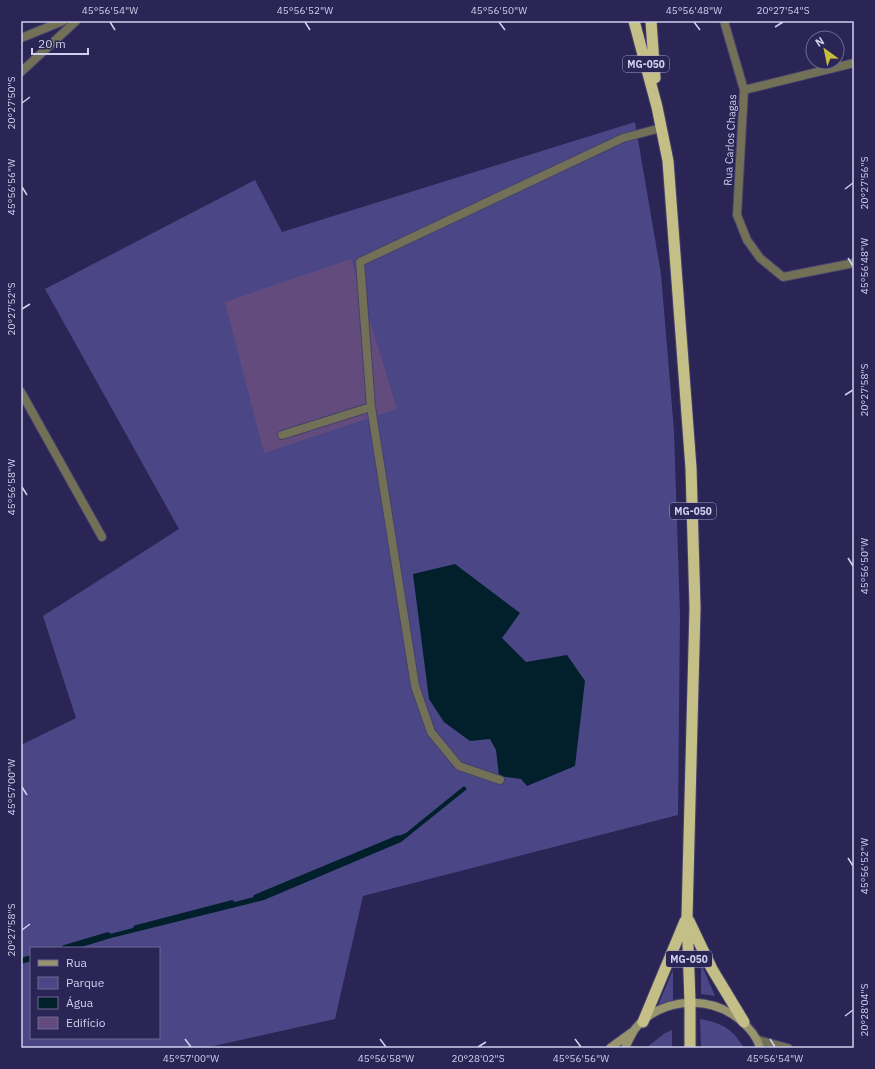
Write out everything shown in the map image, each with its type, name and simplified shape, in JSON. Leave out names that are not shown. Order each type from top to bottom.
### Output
[{"type":"highway","name":"MG-050","points":[[634,21],[657,107],[668,161],[692,468],[695,608],[687,917],[690,1048]]},
{"type":"highway","name":"MG-050","points":[[650,21],[657,107]]},
{"type":"highway","points":[[643,1022],[687,917]]},
{"type":"highway","points":[[687,917],[712,968],[744,1022]]},
{"type":"main road","points":[[610,1048],[635,1030],[643,1022],[665,1008],[690,1002],[720,1007],[744,1022],[759,1044]]},
{"type":"main road","points":[[625,1048],[635,1030]]},
{"type":"street","points":[[21,38],[63,21]]},
{"type":"street","points":[[21,72],[76,21]]},
{"type":"street","name":"Rua Carlos Chagas","points":[[724,21],[744,90],[737,215],[747,240],[760,258],[783,277],[854,263]]},
{"type":"street","points":[[744,90],[854,64]]},
{"type":"street","points":[[500,780],[460,766],[431,732],[415,686],[371,407],[360,262],[623,138],[661,128]]},
{"type":"street","points":[[21,392],[102,537]]},
{"type":"street","points":[[282,435],[371,407]]},
{"type":"street","points":[[759,1044],[788,1048]]},
{"type":"green space","points":[[635,122],[661,274],[674,431],[680,614],[678,815],[363,896],[335,1019],[205,1048],[21,1048],[21,745],[76,718],[43,616],[179,529],[45,289],[255,180],[282,232]]},
{"type":"green space","points":[[701,963],[715,996],[701,994]]},
{"type":"green space","points":[[673,970],[673,1000],[658,1005]]},
{"type":"green space","points":[[700,1019],[714,1022],[731,1031],[744,1048],[701,1048]]},
{"type":"green space","points":[[672,1030],[672,1048],[646,1048],[665,1033]]},
{"type":"water","points":[[455,564],[520,613],[502,638],[526,662],[567,655],[585,681],[575,766],[527,786],[521,779],[499,776],[496,750],[490,739],[470,741],[444,722],[429,699],[413,574]]},
{"type":"water","points":[[464,786],[467,789],[401,842],[264,900],[111,938],[81,947],[67,947],[110,934],[262,895],[406,833]]},
{"type":"building","points":[[351,259],[397,409],[264,453],[225,302]]},
{"type":"waterway","points":[[256,897],[398,838]]},
{"type":"waterway","points":[[136,928],[232,903]]},
{"type":"waterway","points":[[67,947],[108,935]]},
{"type":"waterway","points":[[21,961],[30,958]]}]
